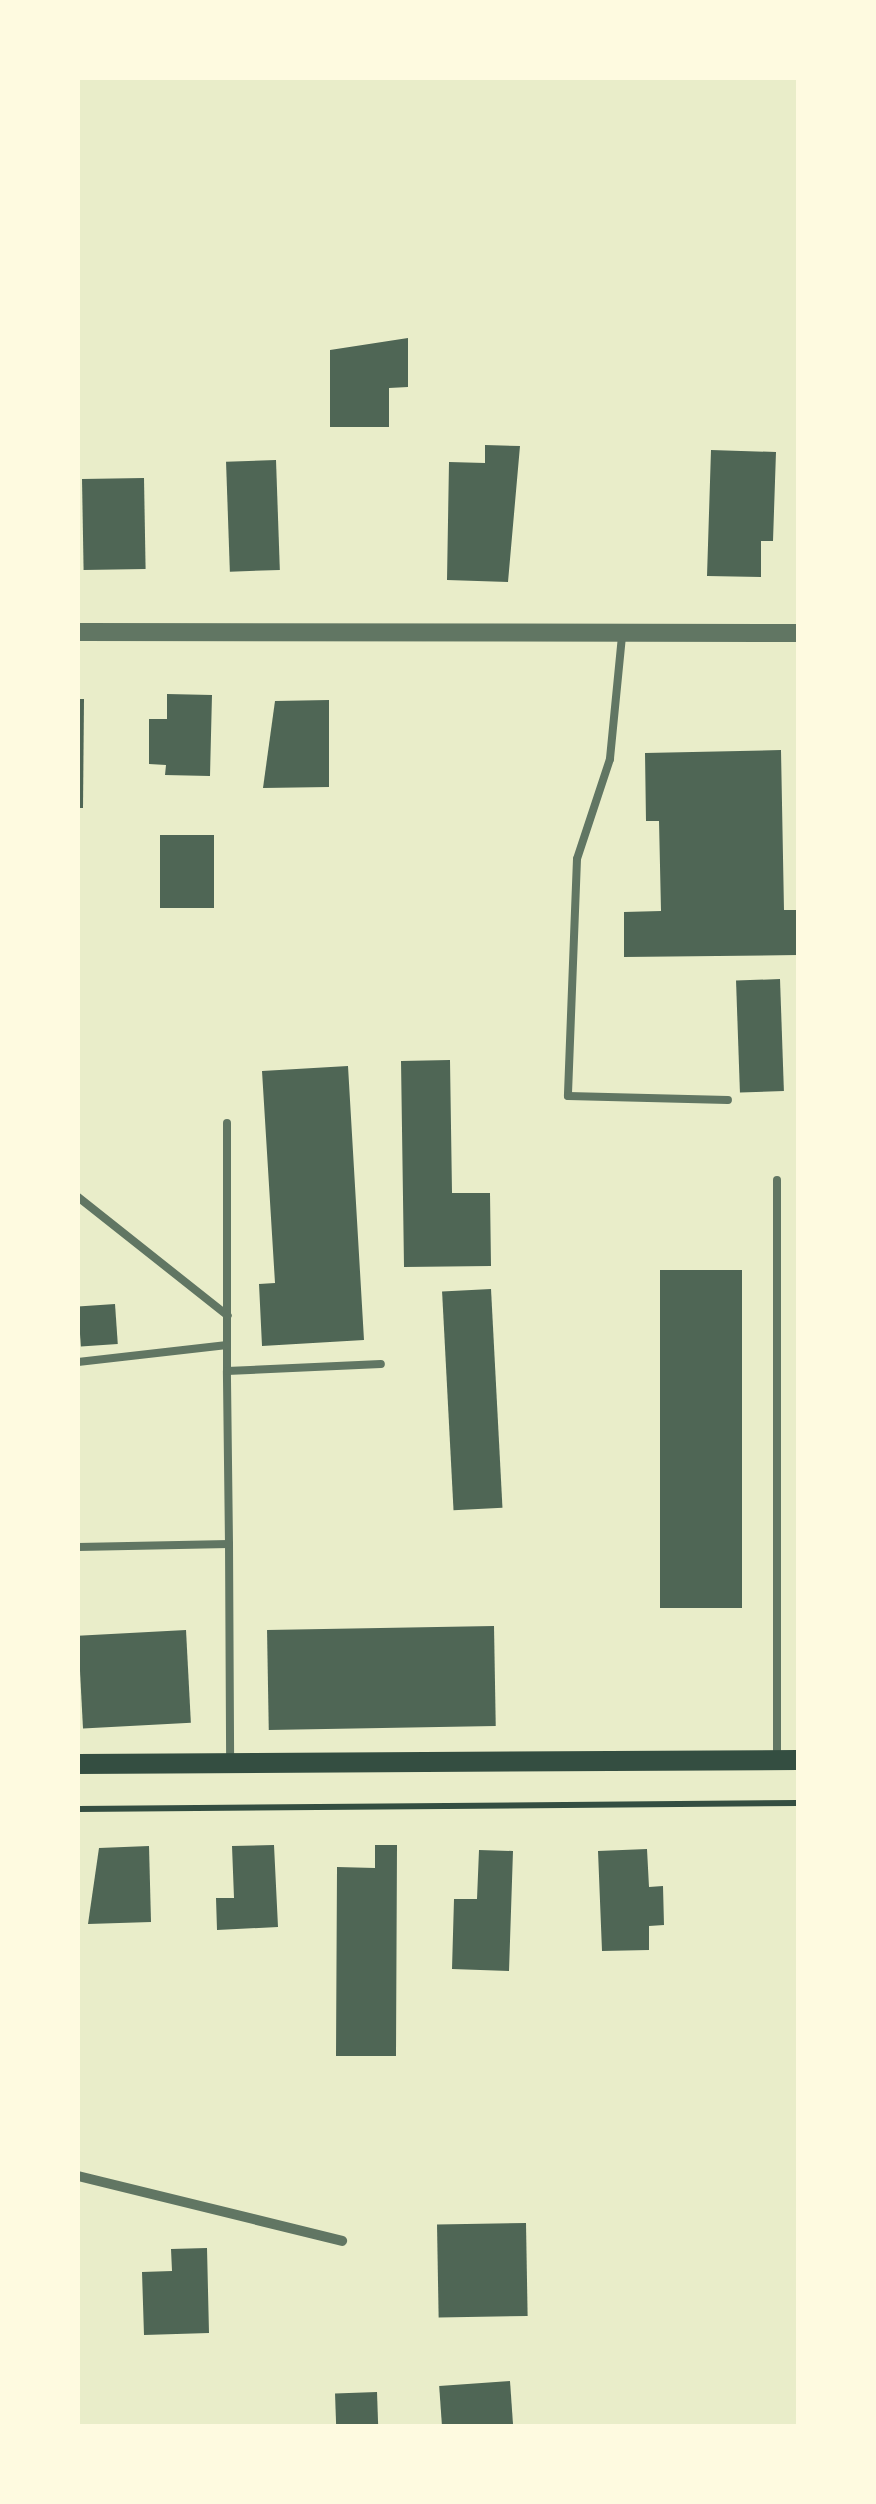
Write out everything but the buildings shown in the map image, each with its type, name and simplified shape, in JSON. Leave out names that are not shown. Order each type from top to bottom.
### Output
[{"type":"main road","points":[[78,1764],[798,1760]]},
{"type":"street","points":[[78,632],[622,636],[798,633]]},
{"type":"street","points":[[78,2176],[342,2241]]},
{"type":"lane","points":[[622,636],[610,759],[577,859],[568,1096],[728,1100]]},
{"type":"lane","points":[[227,1123],[230,1762]]},
{"type":"lane","points":[[776,1760],[777,1180]]},
{"type":"lane","points":[[78,1197],[228,1316]]},
{"type":"lane","points":[[78,1362],[227,1345]]},
{"type":"lane","points":[[227,1371],[381,1364]]},
{"type":"lane","points":[[78,1547],[229,1544]]},
{"type":"path","points":[[78,1809],[798,1803]]}]
